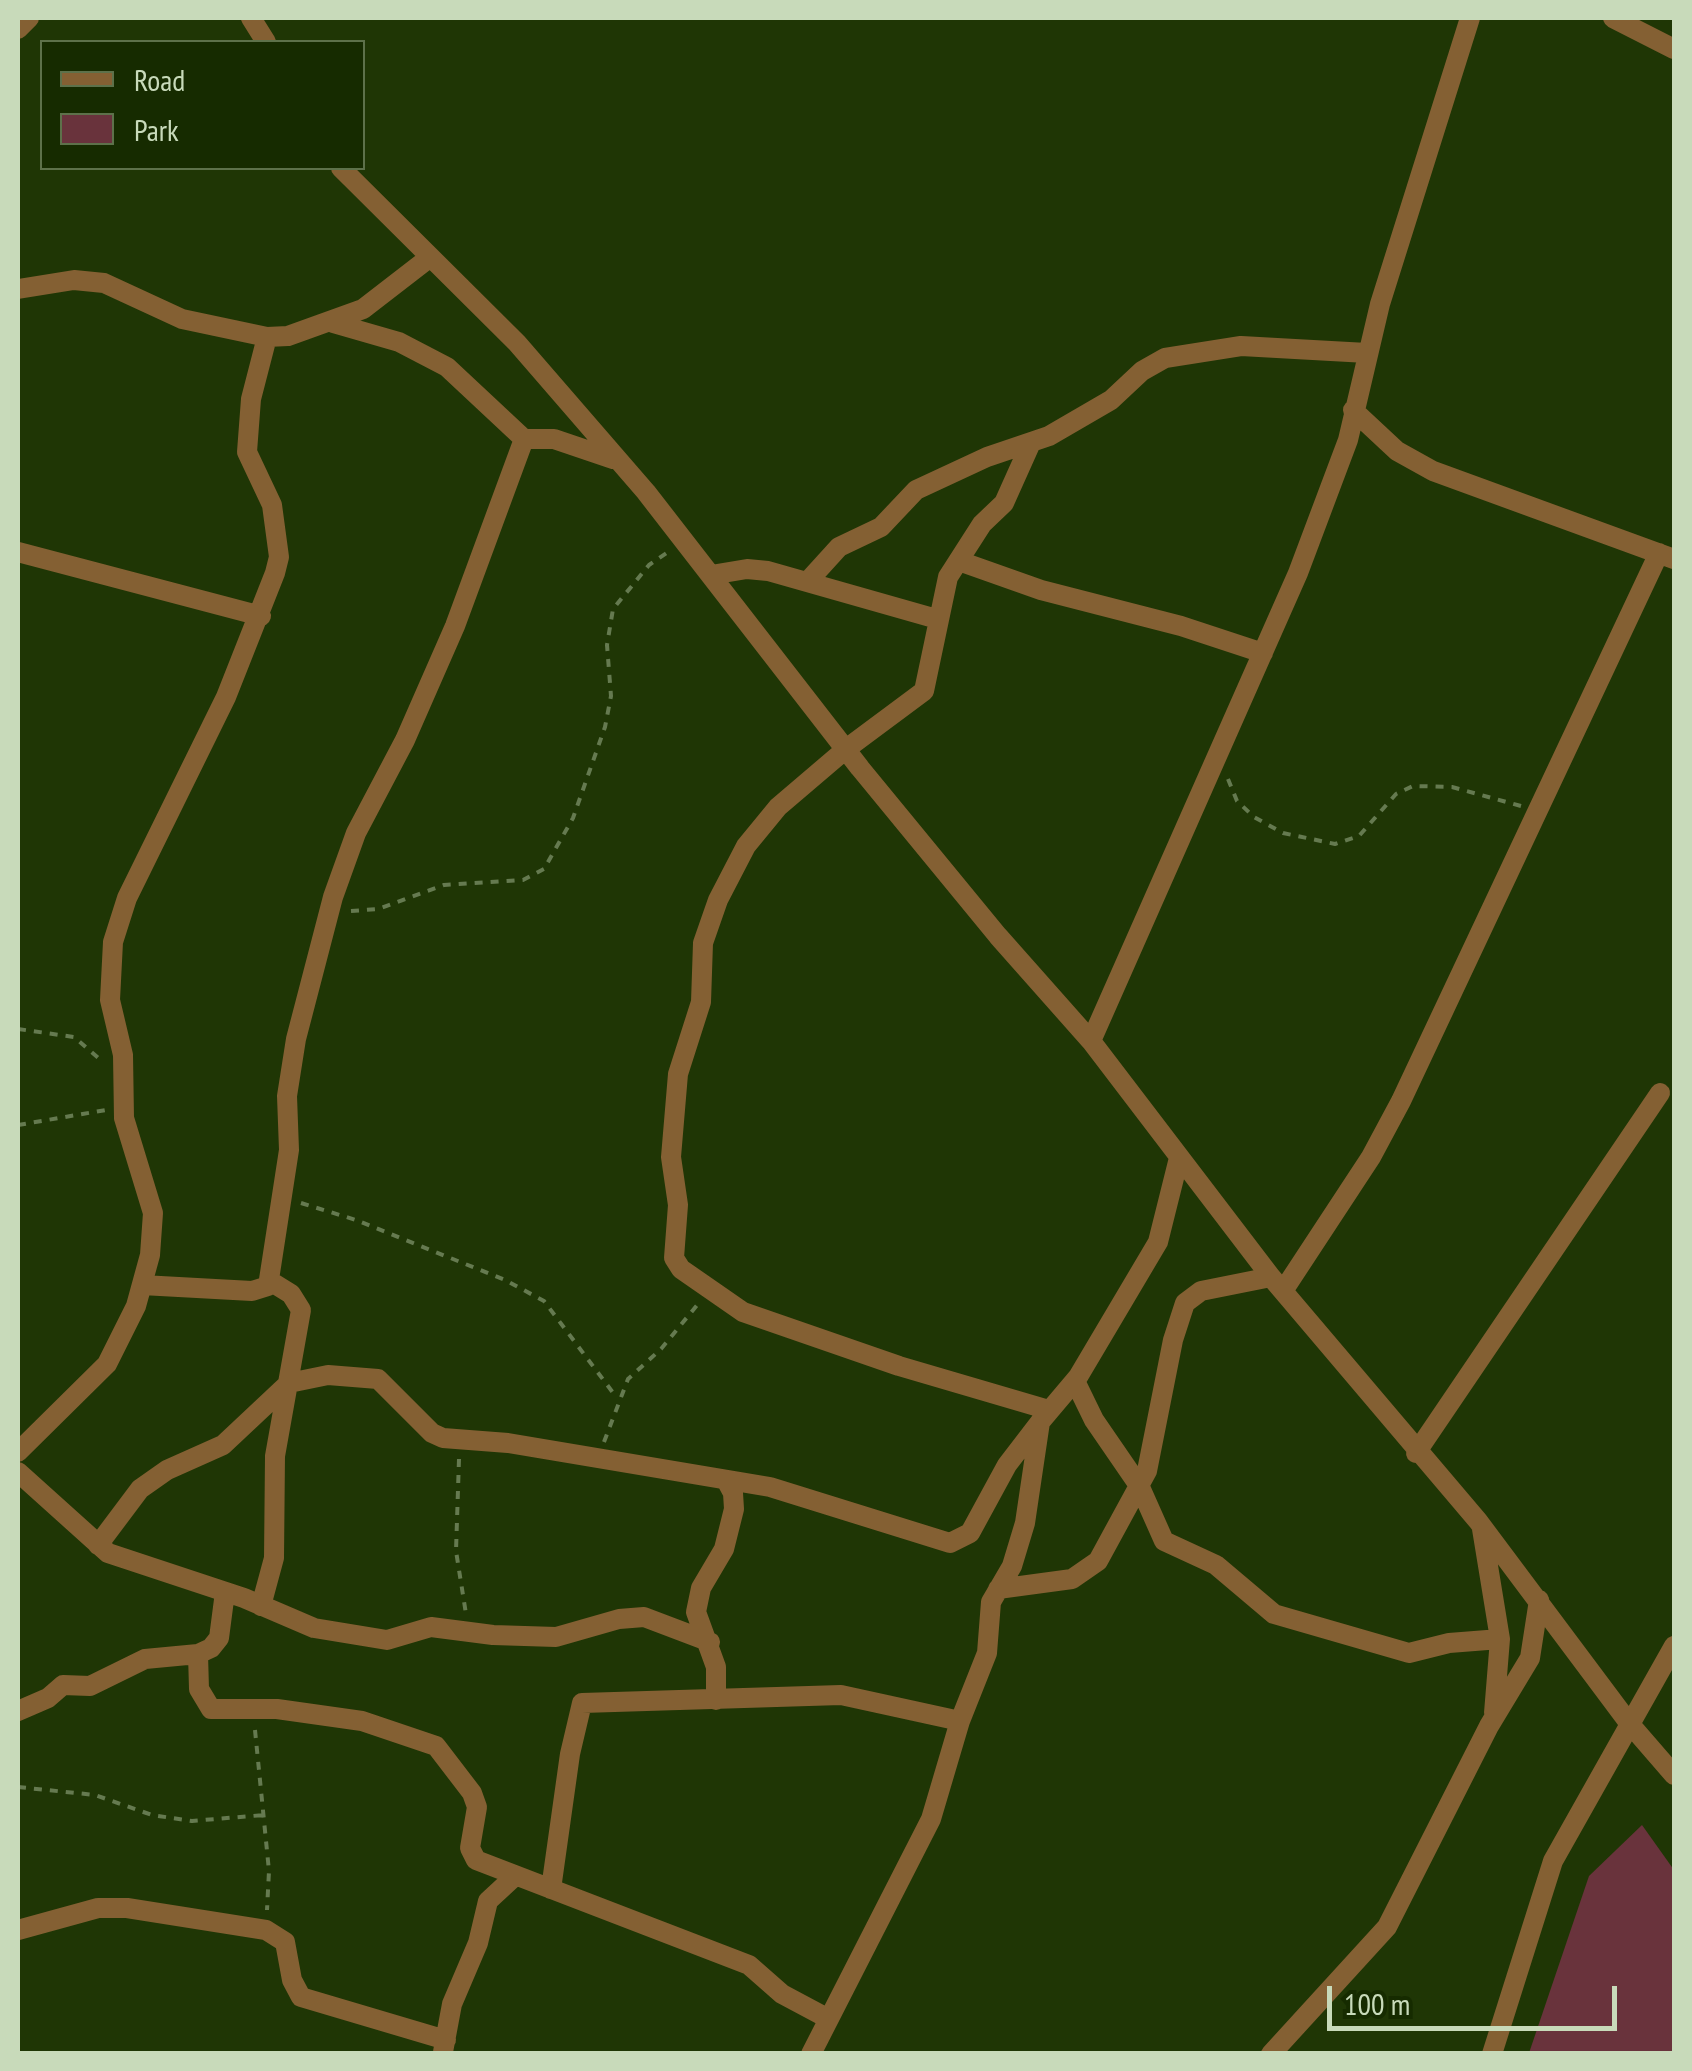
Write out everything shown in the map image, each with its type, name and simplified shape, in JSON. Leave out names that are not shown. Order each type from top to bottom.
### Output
[{"type":"street","points":[[18,29],[30,18]]},
{"type":"street","points":[[251,18],[265,40]]},
{"type":"street","points":[[1091,1041],[1263,652],[1348,440],[1368,353],[1470,18]]},
{"type":"street","points":[[1612,18],[1674,49]]},
{"type":"street","points":[[343,170],[517,343],[684,540],[846,749],[998,936],[1091,1041],[1277,1284],[1482,1527],[1674,1776]]},
{"type":"street","points":[[18,289],[74,280],[104,283],[182,320],[267,337],[331,323],[363,309],[429,258]]},
{"type":"street","points":[[331,323],[400,342],[447,367],[524,439],[554,439],[619,462]]},
{"type":"street","points":[[18,1452],[107,1364],[122,1342],[142,1284],[153,1213],[123,1090],[123,1055],[110,1000],[119,918],[261,616],[278,557],[272,505],[247,452],[246,431],[267,337]]},
{"type":"street","points":[[809,580],[839,547],[881,528],[916,490],[986,457],[1030,445],[1111,400],[1142,371],[1165,358],[1241,346],[1368,353]]},
{"type":"street","points":[[998,1588],[1072,1579],[1087,1572],[1126,1516],[1140,1487],[1185,1303],[1201,1291],[1277,1284],[1371,1157],[1401,1101],[1536,810],[1667,556],[1433,471],[1397,452],[1353,410]]},
{"type":"street","points":[[142,1284],[252,1291],[262,1290],[270,1280],[289,1150],[290,1077],[329,912],[356,833],[405,740],[456,626],[524,439]]},
{"type":"street","points":[[1030,445],[1004,503],[982,524],[948,577],[924,691],[797,788],[755,832],[706,931],[701,1002],[678,1074],[671,1157],[678,1205],[674,1258],[710,1288],[760,1320],[1045,1416]]},
{"type":"street","points":[[18,552],[261,616]]},
{"type":"street","points":[[959,560],[1041,590],[1263,652]]},
{"type":"street","points":[[712,575],[747,568],[809,580],[937,620]]},
{"type":"street","points":[[1416,1452],[1660,1093]]},
{"type":"street","points":[[98,1545],[140,1489],[167,1470],[223,1446],[288,1384],[328,1375],[378,1379],[432,1433],[770,1487],[932,1538],[958,1542],[970,1533],[1007,1465],[1074,1381],[1158,1242],[1179,1158]]},
{"type":"street","points":[[261,1606],[274,1558],[271,1497],[301,1310],[291,1294],[270,1280]]},
{"type":"street","points":[[1074,1381],[1140,1487],[1164,1540],[1216,1565],[1274,1614],[1290,1622],[1409,1653],[1500,1639]]},
{"type":"street","points":[[811,2054],[931,1819],[960,1720],[986,1653],[991,1602],[1012,1566],[1026,1523],[1045,1416]]},
{"type":"street","points":[[18,1472],[98,1545],[127,1562],[225,1592],[314,1628],[387,1640],[430,1626],[556,1637],[619,1618],[644,1617],[710,1642]]},
{"type":"street","points":[[716,1700],[716,1667],[696,1612],[701,1588],[724,1549],[734,1509],[733,1493],[726,1480]]},
{"type":"street","points":[[1482,1527],[1500,1639],[1494,1718]]},
{"type":"street","points":[[18,1710],[48,1698],[63,1684],[95,1685],[162,1654],[198,1654],[218,1638],[225,1592]]},
{"type":"street","points":[[1271,2054],[1387,1927],[1494,1718],[1530,1658],[1539,1600]]},
{"type":"street","points":[[1492,2054],[1553,1861],[1674,1646]]},
{"type":"street","points":[[198,1654],[199,1689],[210,1709],[362,1720],[436,1746],[460,1775],[477,1807],[472,1856],[749,1965],[782,1994],[827,2018]]},
{"type":"street","points":[[551,1890],[579,1706],[842,1695],[960,1720]]},
{"type":"street","points":[[18,1930],[98,1908],[126,1908],[266,1930],[285,1942],[292,1980],[300,1997],[444,2047],[452,2004],[478,1943],[488,1900],[515,1876]]},
{"type":"path","points":[[329,912],[378,909],[444,885],[523,880],[544,870],[572,818],[605,726],[611,696],[607,645],[613,609],[649,566],[684,540]]},
{"type":"path","points":[[1220,750],[1238,801],[1254,817],[1310,841],[1349,842],[1396,794],[1413,786],[1470,790],[1536,810]]},
{"type":"path","points":[[18,1028],[74,1037],[123,1090],[86,1116],[18,1125]]},
{"type":"path","points":[[282,1199],[356,1220],[505,1280],[544,1301],[616,1398]]},
{"type":"path","points":[[600,1460],[616,1398],[628,1379],[682,1326],[710,1288]]},
{"type":"path","points":[[460,1440],[456,1551],[472,1632]]},
{"type":"path","points":[[255,1710],[255,1755],[264,1815],[266,1930]]},
{"type":"path","points":[[18,1787],[95,1796],[152,1815],[192,1821],[264,1815]]},
{"type":"green space","points":[[1642,1825],[1674,1870],[1674,2053],[1529,2053],[1589,1876]]}]
